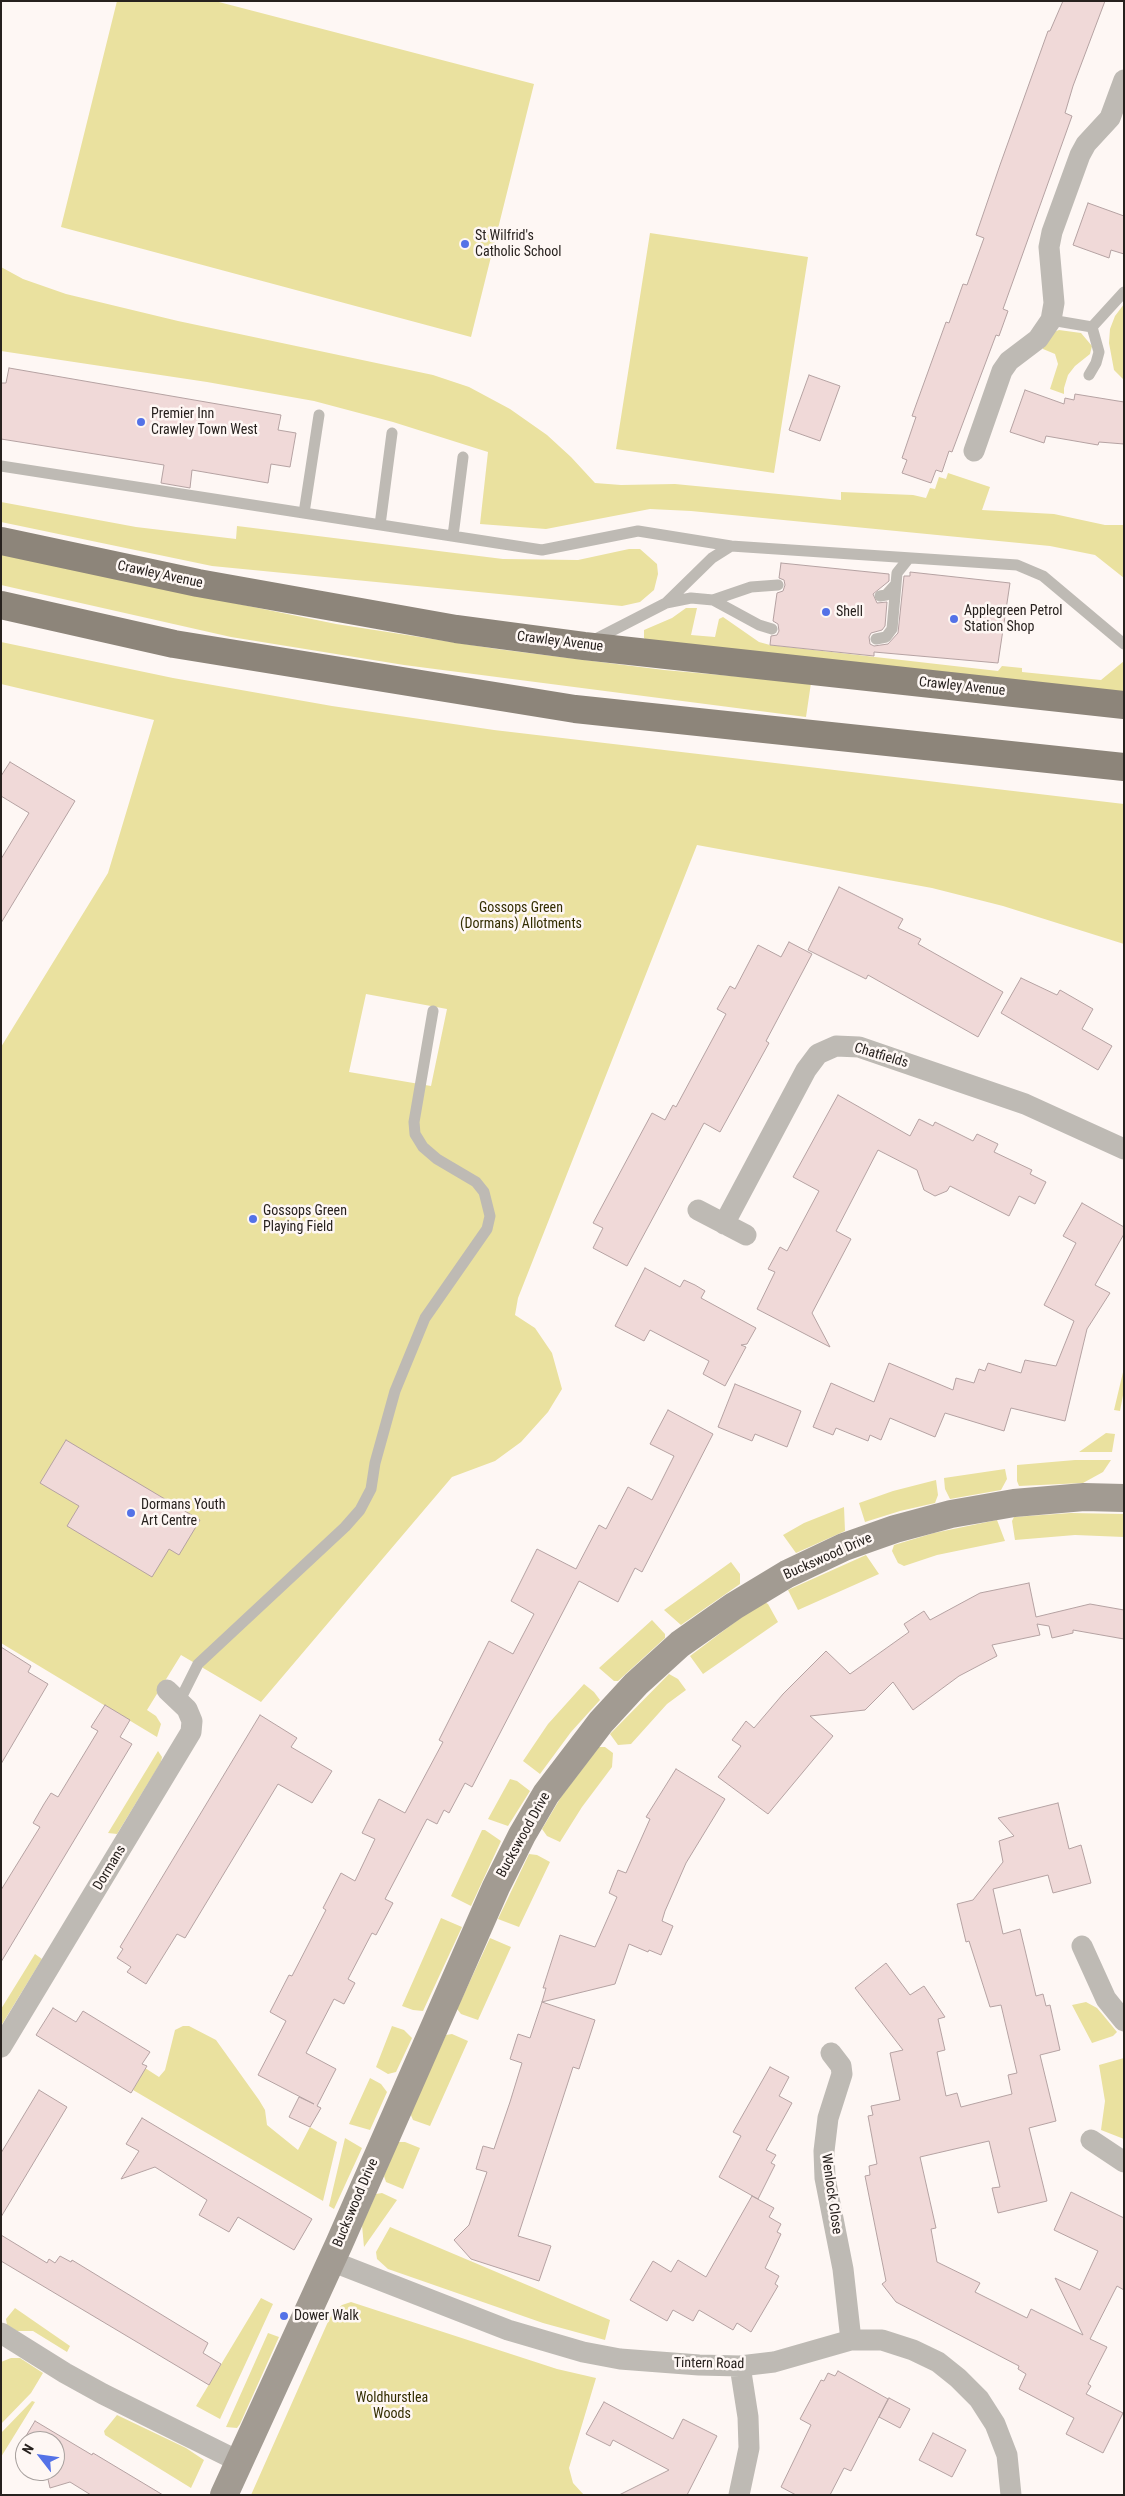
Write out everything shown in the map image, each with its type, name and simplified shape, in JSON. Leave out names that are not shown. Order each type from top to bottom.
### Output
[{"type":"main road","name":"Crawley Avenue","points":[[1,541],[207,585],[456,629],[584,646],[1124,705]]},
{"type":"main road","points":[[1,605],[174,644],[574,709],[1124,767]]},
{"type":"street","points":[[974,451],[1002,371],[1009,361],[1044,332],[1051,320],[1054,303],[1049,247],[1052,232],[1080,156],[1094,134],[1110,118],[1124,80]]},
{"type":"street","name":"Chatfields","points":[[724,1224],[806,1070],[818,1054],[836,1046],[859,1047],[1025,1104],[1124,1149]]},
{"type":"street","points":[[698,1210],[746,1235]]},
{"type":"street","points":[[1124,1492],[1124,1498]]},
{"type":"street","name":"Buckswood Drive","points":[[224,2495],[331,2261],[496,1887],[522,1835],[546,1794],[601,1722],[636,1684],[680,1644],[734,1606],[787,1574],[844,1547],[895,1529],[941,1516],[1014,1503],[1084,1497],[1124,1498]]},
{"type":"street","name":"Dormans","points":[[1,2047],[191,1732],[192,1721],[174,1695]]},
{"type":"street","points":[[1082,1946],[1106,1999],[1124,2021]]},
{"type":"street","name":"Wenlock Close","points":[[831,2053],[842,2066],[842,2074],[828,2118],[824,2151],[825,2178],[843,2269],[851,2340]]},
{"type":"street","points":[[1091,2140],[1124,2162]]},
{"type":"street","name":"Tintern Road","points":[[331,2261],[453,2310],[582,2352],[655,2363],[740,2366],[774,2362],[851,2340],[882,2340],[913,2350],[938,2362],[958,2378],[979,2399],[995,2424],[1007,2455],[1011,2495]]},
{"type":"street","points":[[2,2334],[64,2373],[103,2394],[238,2461]]},
{"type":"street","points":[[739,2495],[749,2448],[748,2417],[740,2366]]},
{"type":"lane","points":[[1092,327],[1124,292]]},
{"type":"lane","points":[[1051,320],[1092,327]]},
{"type":"lane","points":[[1089,375],[1100,352],[1092,327]]},
{"type":"lane","points":[[304,513],[319,415]]},
{"type":"lane","points":[[380,525],[392,433]]},
{"type":"lane","points":[[454,536],[463,457]]},
{"type":"lane","points":[[1,466],[542,550],[638,531],[731,546],[1016,565],[1043,576],[1124,644]]},
{"type":"lane","points":[[584,646],[651,613],[666,603],[712,558],[731,546]]},
{"type":"lane","points":[[876,639],[886,637],[892,629],[897,573],[909,558]]},
{"type":"lane","points":[[880,596],[886,595],[896,584]]},
{"type":"lane","points":[[713,600],[751,587],[778,585]]},
{"type":"lane","points":[[666,603],[691,598],[713,600],[759,625],[772,629]]},
{"type":"lane","points":[[174,1695],[198,1664],[345,1527],[360,1510],[371,1489],[375,1463],[395,1391],[425,1318],[487,1229],[490,1216],[484,1192],[476,1182],[437,1159],[424,1147],[415,1134],[414,1122],[433,1011]]},
{"type":"green space","points":[[117,1],[215,1],[534,84],[471,337],[61,227]]},
{"type":"green space","points":[[650,233],[808,257],[774,473],[616,449]]},
{"type":"green space","points":[[1,267],[23,279],[66,294],[178,321],[433,375],[469,387],[510,409],[547,435],[595,483],[621,485],[675,484],[841,500],[841,492],[913,495],[926,498],[930,488],[935,489],[939,477],[946,479],[948,473],[990,487],[982,510],[1054,514],[1105,525],[1124,525],[1124,578],[1095,555],[1050,546],[691,511],[650,509],[546,529],[480,524],[488,452],[393,422],[314,401],[207,382],[1,351]]},
{"type":"green space","points":[[1124,304],[1124,380],[1114,370],[1109,343],[1110,329],[1115,316]]},
{"type":"green space","points":[[1059,330],[1081,333],[1092,346],[1090,354],[1075,366],[1068,375],[1064,394],[1050,389],[1058,364],[1055,354],[1043,349],[1043,344],[1054,332]]},
{"type":"green space","points":[[1,502],[136,527],[236,539],[237,526],[503,559],[578,560],[629,549],[640,549],[657,564],[658,574],[654,590],[640,602],[622,606],[212,566],[1,522]]},
{"type":"green space","points":[[1,553],[64,568],[336,624],[497,649],[664,670],[811,683],[806,717],[404,665],[231,637],[1,585]]},
{"type":"green space","points":[[686,608],[697,608],[691,635],[715,637],[719,619],[723,617],[759,642],[770,645],[998,671],[1002,666],[1022,668],[1022,672],[1101,680],[1124,661],[1124,694],[648,642],[644,638],[644,630],[672,618]]},
{"type":"green space","name":"Gossops Green (Dormans) Allotments","points":[[1,642],[173,678],[332,706],[494,730],[1124,804],[1124,944],[1003,906],[932,888],[697,845],[518,1298],[515,1315],[535,1328],[552,1353],[562,1389],[548,1412],[521,1442],[495,1461],[452,1477],[261,1702],[181,1655],[147,1710],[156,1716],[161,1724],[157,1737],[1,1643],[1,1047],[108,873],[154,720],[1,684]],"holes":[[[366,994],[447,1009],[431,1086],[349,1072]]]},
{"type":"green space","points":[[1124,1368],[1124,1390],[1120,1411],[1114,1410]]},
{"type":"green space","points":[[1106,1433],[1115,1434],[1112,1452],[1079,1452]]},
{"type":"green space","points":[[1075,1460],[1111,1460],[1103,1472],[1083,1483],[1019,1486],[1017,1481],[1017,1465]]},
{"type":"green space","points":[[1005,1469],[1007,1479],[1001,1490],[950,1499],[945,1489],[944,1478]]},
{"type":"green space","points":[[936,1480],[938,1495],[935,1503],[865,1522],[859,1503],[893,1491]]},
{"type":"green space","points":[[844,1507],[845,1531],[796,1553],[783,1535],[804,1523]]},
{"type":"green space","points":[[1071,1513],[1124,1514],[1124,1537],[1075,1535],[1015,1540],[1012,1521],[1014,1517]]},
{"type":"green space","points":[[997,1520],[1005,1541],[937,1555],[904,1566],[898,1563],[892,1551],[894,1545],[934,1533]]},
{"type":"green space","points":[[866,1555],[879,1574],[798,1610],[788,1590]]},
{"type":"green space","points":[[731,1562],[740,1574],[740,1584],[681,1625],[664,1610]]},
{"type":"green space","points":[[763,1601],[768,1604],[778,1622],[703,1674],[690,1656]]},
{"type":"green space","points":[[652,1620],[665,1634],[665,1638],[618,1681],[614,1681],[599,1668]]},
{"type":"green space","points":[[669,1674],[678,1679],[686,1690],[667,1704],[631,1744],[618,1745],[610,1734]]},
{"type":"green space","points":[[584,1684],[600,1700],[571,1732],[540,1774],[523,1761],[548,1724]]},
{"type":"green space","points":[[599,1747],[605,1747],[613,1753],[612,1767],[582,1807],[560,1842],[547,1836],[542,1829],[561,1797]]},
{"type":"green space","points":[[158,1751],[162,1757],[161,1762],[117,1834],[108,1833]]},
{"type":"green space","points":[[510,1779],[517,1781],[530,1791],[508,1826],[488,1819]]},
{"type":"green space","points":[[482,1830],[485,1830],[501,1841],[471,1906],[451,1896]]},
{"type":"green space","points":[[529,1854],[537,1855],[550,1862],[519,1927],[498,1919]]},
{"type":"green space","points":[[441,1918],[462,1927],[423,2011],[402,2006]]},
{"type":"green space","points":[[490,1938],[511,1947],[478,2020],[461,2014],[457,2009]]},
{"type":"green space","points":[[35,1954],[42,1959],[1,2026],[1,2009]]},
{"type":"green space","points":[[1086,2002],[1097,2008],[1117,2032],[1113,2036],[1092,2043],[1072,2005]]},
{"type":"green space","points":[[183,2026],[189,2026],[216,2040],[265,2110],[267,2125],[298,2150],[310,2127],[337,2142],[323,2201],[133,2090],[145,2068],[159,2077],[165,2070],[175,2030]]},
{"type":"green space","points":[[392,2026],[404,2030],[412,2038],[396,2072],[388,2074],[376,2067]]},
{"type":"green space","points":[[452,2034],[468,2041],[430,2126],[413,2120],[410,2113],[446,2035]]},
{"type":"green space","points":[[1124,2058],[1124,2139],[1101,2130],[1105,2101],[1099,2065]]},
{"type":"green space","points":[[370,2078],[381,2084],[387,2092],[370,2130],[349,2124]]},
{"type":"green space","points":[[345,2138],[362,2148],[334,2209],[329,2206]]},
{"type":"green space","points":[[398,2142],[405,2142],[420,2148],[403,2189],[386,2182],[384,2176]]},
{"type":"green space","points":[[382,2193],[397,2200],[364,2247],[362,2225],[376,2194]]},
{"type":"green space","points":[[390,2227],[610,2320],[605,2340],[543,2323],[388,2269],[377,2259],[376,2252]]},
{"type":"green space","points":[[261,2298],[273,2304],[220,2419],[196,2406]]},
{"type":"green space","name":"Woldhurstlea Woods","points":[[351,2302],[557,2369],[596,2378],[569,2468],[573,2483],[584,2495],[251,2495],[333,2312],[342,2305]]},
{"type":"green space","points":[[15,2308],[70,2346],[67,2352],[33,2331],[17,2331],[7,2325],[6,2319]]},
{"type":"green space","points":[[268,2333],[279,2337],[240,2424],[237,2428],[226,2427]]},
{"type":"green space","points":[[11,2358],[20,2358],[43,2373],[31,2393],[1,2424],[1,2362]]},
{"type":"green space","points":[[32,2401],[35,2402],[17,2431],[15,2431],[15,2434],[1,2457],[1,2433]]},
{"type":"green space","points":[[117,2415],[186,2448],[204,2460],[191,2488],[105,2435],[104,2431]]},
{"type":"building","points":[[1063,1],[1105,1],[1073,86],[1065,113],[1072,116],[1003,309],[1008,311],[999,336],[996,335],[952,452],[949,451],[942,472],[936,470],[931,483],[902,473],[907,460],[902,458],[916,417],[912,416],[946,322],[949,323],[963,284],[967,285],[984,238],[976,235],[1048,31],[1050,31]]},
{"type":"building","points":[[1088,203],[1124,216],[1124,254],[1111,250],[1109,258],[1073,245]]},
{"type":"building","name":"Premier Inn Crawley Town West","points":[[9,368],[281,415],[278,430],[296,433],[290,467],[271,464],[268,483],[192,470],[190,488],[161,483],[164,465],[1,439],[1,383],[6,383]]},
{"type":"building","points":[[809,375],[840,386],[820,441],[789,430]]},
{"type":"building","points":[[1025,390],[1064,404],[1065,398],[1074,400],[1075,394],[1124,402],[1124,444],[1099,442],[1098,445],[1046,436],[1044,443],[1010,432]]},
{"type":"building","points":[[781,563],[889,574],[889,581],[873,594],[877,603],[887,602],[885,626],[882,630],[871,633],[869,637],[870,644],[874,646],[888,644],[898,633],[904,576],[910,576],[910,572],[1010,583],[998,663],[874,652],[874,656],[770,645],[771,636],[777,635],[779,631],[778,624],[773,621],[777,593],[783,591],[785,585],[784,580],[779,578]]},
{"type":"building","points":[[10,762],[75,801],[1,923],[1,859],[29,813],[1,796],[1,776]]},
{"type":"building","points":[[839,887],[903,919],[898,928],[921,939],[918,944],[1003,992],[978,1037],[868,975],[866,979],[808,950]]},
{"type":"building","points":[[789,942],[812,954],[766,1041],[769,1043],[720,1132],[704,1123],[627,1266],[593,1248],[603,1228],[593,1223],[652,1113],[665,1120],[673,1105],[676,1107],[726,1014],[717,1009],[730,986],[735,989],[758,945],[781,957]]},
{"type":"building","points":[[1021,978],[1057,995],[1060,990],[1093,1009],[1082,1029],[1112,1046],[1098,1070],[1001,1013]]},
{"type":"building","points":[[838,1095],[910,1136],[919,1119],[933,1126],[935,1122],[973,1141],[977,1134],[998,1144],[994,1152],[1032,1170],[1030,1174],[1046,1182],[1035,1204],[1019,1196],[1009,1216],[950,1186],[947,1191],[935,1196],[924,1190],[917,1170],[878,1150],[836,1231],[851,1239],[812,1313],[830,1347],[757,1309],[775,1272],[768,1269],[780,1247],[787,1251],[819,1191],[793,1177]]},
{"type":"building","points":[[1082,1203],[1124,1227],[1124,1234],[1095,1285],[1110,1293],[1087,1329],[1065,1421],[1011,1408],[1004,1431],[945,1413],[935,1437],[890,1418],[881,1440],[870,1435],[868,1441],[836,1428],[833,1435],[813,1427],[831,1383],[874,1402],[889,1363],[953,1390],[956,1378],[974,1383],[979,1369],[985,1371],[988,1363],[1021,1373],[1025,1360],[1056,1366],[1074,1321],[1044,1305],[1076,1243],[1063,1236]]},
{"type":"building","points":[[645,1268],[680,1287],[684,1280],[695,1285],[705,1291],[701,1298],[756,1328],[747,1344],[741,1345],[746,1347],[725,1386],[703,1374],[709,1361],[650,1330],[644,1341],[615,1326]]},
{"type":"building","points":[[735,1384],[801,1411],[787,1447],[755,1434],[752,1441],[718,1427]]},
{"type":"building","points":[[668,1410],[713,1434],[642,1572],[635,1568],[618,1602],[579,1581],[472,1787],[465,1783],[449,1813],[444,1810],[437,1824],[427,1819],[385,1899],[393,1903],[376,1935],[372,1933],[348,1979],[355,1983],[344,2004],[334,1999],[306,2053],[336,2069],[317,2106],[321,2108],[310,2127],[289,2117],[299,2097],[314,2104],[258,2075],[286,2021],[270,2012],[289,1975],[292,1976],[326,1910],[323,1908],[341,1873],[355,1881],[375,1839],[362,1833],[379,1799],[405,1813],[443,1742],[439,1740],[489,1641],[513,1654],[534,1614],[511,1601],[537,1549],[576,1569],[599,1525],[606,1529],[628,1487],[652,1500],[674,1456],[650,1444]]},
{"type":"building","name":"Dormans Youth Art Centre","points":[[66,1440],[200,1520],[179,1555],[169,1549],[152,1577],[67,1526],[79,1506],[40,1483]]},
{"type":"building","points":[[1029,1583],[1036,1617],[1090,1604],[1124,1610],[1124,1639],[1073,1630],[1073,1633],[1052,1638],[1049,1626],[1037,1624],[1040,1635],[992,1645],[997,1656],[959,1676],[913,1710],[893,1682],[865,1710],[810,1716],[833,1736],[768,1814],[718,1777],[741,1746],[732,1740],[746,1721],[754,1728],[783,1694],[826,1651],[850,1674],[909,1632],[904,1624],[924,1611],[930,1620],[980,1593]]},
{"type":"building","points":[[1,1647],[31,1666],[28,1672],[48,1684],[1,1764]]},
{"type":"building","points":[[105,1705],[130,1720],[120,1737],[132,1744],[1,1962],[1,1890],[40,1827],[33,1823],[44,1804],[51,1793],[58,1797],[98,1731],[91,1727]]},
{"type":"building","points":[[260,1715],[297,1738],[291,1747],[332,1771],[312,1803],[278,1784],[185,1938],[177,1934],[146,1984],[127,1972],[131,1967],[117,1958],[123,1949],[120,1947]]},
{"type":"building","points":[[676,1769],[725,1799],[686,1863],[665,1911],[662,1921],[673,1926],[661,1955],[629,1944],[615,1984],[542,2002],[546,1988],[543,1988],[560,1935],[595,1947],[617,1897],[609,1893],[618,1870],[626,1873],[650,1819],[646,1817]]},
{"type":"building","points":[[1058,1803],[1069,1849],[1081,1845],[1091,1883],[1053,1893],[1048,1875],[993,1889],[1003,1934],[1020,1929],[1036,1996],[1043,1994],[1046,2006],[1050,2005],[1060,2050],[1040,2055],[1056,2121],[1029,2128],[1047,2201],[998,2213],[992,2188],[1000,2187],[989,2141],[920,2157],[936,2228],[931,2229],[937,2262],[980,2283],[975,2292],[1027,2318],[1031,2309],[1083,2335],[1055,2278],[1080,2290],[1098,2251],[1054,2230],[1071,2192],[1124,2218],[1124,2290],[1117,2286],[1090,2339],[1107,2347],[1088,2384],[1091,2386],[1086,2394],[1123,2413],[1103,2453],[1066,2434],[1074,2418],[1019,2389],[1026,2374],[1018,2369],[1019,2366],[896,2302],[882,2284],[886,2281],[865,2176],[870,2175],[869,2166],[877,2164],[868,2116],[873,2115],[871,2106],[900,2100],[890,2053],[903,2050],[855,1988],[886,1963],[910,1995],[924,1986],[945,2017],[938,2019],[945,2050],[937,2052],[946,2096],[957,2093],[961,2107],[1012,2094],[1008,2075],[1017,2073],[1001,2005],[990,2007],[969,1941],[966,1942],[957,1904],[973,1900],[1003,1862],[999,1841],[1014,1836],[998,1818]]},
{"type":"building","points":[[542,2002],[595,2020],[579,2069],[573,2067],[518,2236],[551,2246],[539,2281],[471,2259],[454,2240],[469,2225],[487,2172],[476,2169],[483,2146],[494,2149],[510,2102],[522,2063],[510,2059],[518,2034],[530,2038]]},
{"type":"building","points":[[53,2008],[76,2022],[83,2011],[150,2052],[142,2064],[147,2066],[131,2093],[36,2035]]},
{"type":"building","points":[[770,2067],[789,2077],[779,2096],[792,2103],[766,2150],[776,2155],[771,2163],[775,2165],[758,2199],[719,2177],[741,2136],[733,2132]]},
{"type":"building","points":[[39,2090],[67,2107],[1,2217],[1,2153]]},
{"type":"building","points":[[142,2118],[312,2219],[294,2250],[238,2217],[229,2232],[199,2215],[207,2200],[155,2167],[121,2179],[139,2151],[126,2144]]},
{"type":"building","points":[[752,2196],[774,2208],[769,2217],[781,2224],[777,2232],[781,2234],[765,2268],[779,2276],[775,2284],[778,2286],[751,2332],[737,2323],[733,2330],[699,2310],[693,2321],[673,2310],[667,2321],[630,2300],[653,2261],[671,2272],[678,2260],[706,2277]]},
{"type":"building","points":[[1,2235],[47,2263],[49,2259],[55,2263],[60,2256],[71,2262],[72,2260],[208,2343],[203,2353],[221,2364],[209,2385],[1,2261]]},
{"type":"building","points":[[838,2371],[888,2399],[851,2471],[844,2468],[830,2495],[796,2495],[781,2487],[811,2425],[800,2419],[821,2380],[824,2381],[828,2373],[835,2376]]},
{"type":"building","points":[[889,2398],[910,2409],[900,2428],[879,2417]]},
{"type":"building","points":[[604,2402],[673,2439],[683,2419],[717,2436],[687,2495],[619,2495],[669,2470],[613,2440],[610,2446],[586,2434]]},
{"type":"building","points":[[35,2421],[52,2431],[29,2431]]},
{"type":"building","points":[[933,2433],[966,2450],[952,2477],[919,2460]]},
{"type":"building","points":[[65,2439],[92,2455],[93,2453],[163,2495],[91,2495],[70,2482],[50,2488],[48,2481],[65,2481]]},
{"type":"place","name":"St Wilfrid's Catholic School","points":[[465,244]]},
{"type":"place","name":"Premier Inn Crawley Town West","points":[[141,422]]},
{"type":"place","name":"Shell","points":[[826,612]]},
{"type":"place","name":"Applegreen Petrol Station Shop","points":[[954,619]]},
{"type":"place","name":"Gossops Green Playing Field","points":[[253,1219]]},
{"type":"place","name":"Dormans Youth Art Centre","points":[[131,1513]]},
{"type":"place","name":"Dower Walk","points":[[284,2316]]}]
